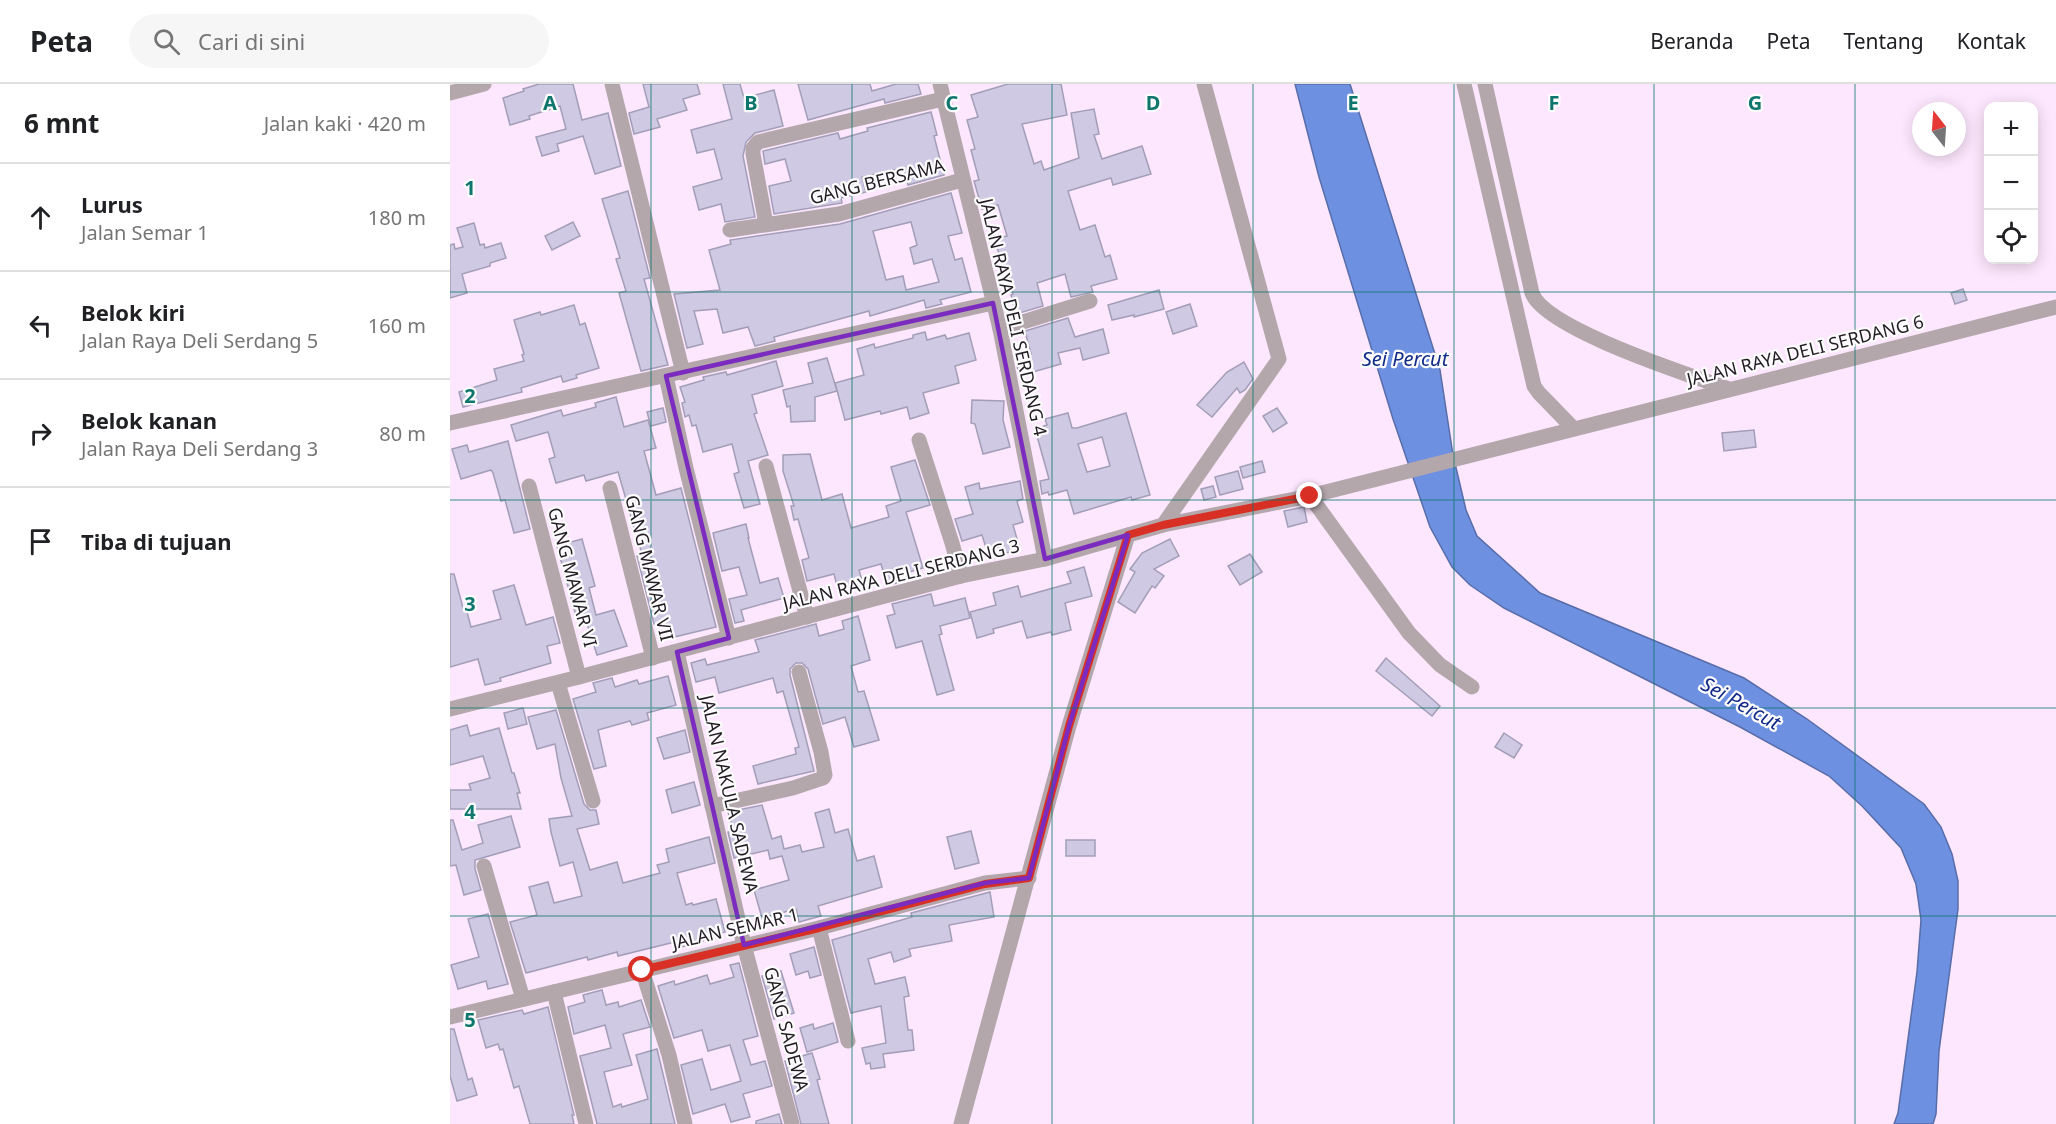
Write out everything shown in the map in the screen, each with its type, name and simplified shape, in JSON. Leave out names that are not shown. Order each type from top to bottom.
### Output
[{"type":"street","points":[[450,93],[484,84]]},
{"type":"street","points":[[612,84],[683,373]]},
{"type":"street","name":"JALAN RAYA DELI SERDANG 4","points":[[940,84],[1000,329],[1045,560]]},
{"type":"street","points":[[1163,525],[1279,359],[1204,84]]},
{"type":"street","points":[[1464,84],[1534,386],[1569,429]]},
{"type":"street","points":[[1485,84],[1532,293],[1537,304],[1573,329],[1729,389]]},
{"type":"street","points":[[766,224],[753,154],[753,148],[758,142],[943,99]]},
{"type":"street","name":"GANG BERSAMA","points":[[730,230],[839,214],[962,180]]},
{"type":"street","points":[[1000,329],[1090,301]]},
{"type":"street","points":[[450,423],[993,303]]},
{"type":"street","name":"JALAN RAYA DELI SERDANG 6","points":[[1362,481],[2056,307]]},
{"type":"street","points":[[666,376],[686,468],[729,638]]},
{"type":"street","points":[[919,440],[961,576]]},
{"type":"street","points":[[766,466],[807,617]]},
{"type":"street","name":"JALAN RAYA DELI SERDANG 3","points":[[450,709],[579,678],[961,576],[1045,560],[1163,525],[1310,496],[1362,481]]},
{"type":"street","name":"GANG MAWAR VI","points":[[529,486],[579,678]]},
{"type":"street","name":"GANG MAWAR VII","points":[[610,488],[653,658]]},
{"type":"street","points":[[1310,496],[1409,633],[1440,665],[1472,687]]},
{"type":"street","points":[[962,1124],[1024,878],[1128,535]]},
{"type":"street","name":"JALAN NAKULA SADEWA","points":[[677,652],[744,945]]},
{"type":"street","points":[[712,806],[793,788],[823,778],[825,775],[822,752],[798,672]]},
{"type":"street","points":[[558,683],[593,801]]},
{"type":"street","points":[[484,866],[524,999]]},
{"type":"street","name":"JALAN SEMAR 1","points":[[450,1017],[819,928],[985,884],[1024,878]]},
{"type":"street","points":[[819,928],[848,1041]]},
{"type":"street","name":"GANG SADEWA","points":[[744,945],[792,1124]]},
{"type":"street","points":[[642,970],[669,1055],[685,1124]]},
{"type":"street","points":[[554,992],[586,1124]]},
{"type":"highlighted area","points":[[993,303],[1045,559],[1128,535],[1069,726],[1029,878],[985,883],[744,945],[677,652],[729,638],[666,376]]},
{"type":"water","name":"Sei Percut","points":[[1295,84],[1350,84],[1440,370],[1453,455],[1466,510],[1477,536],[1540,593],[1744,678],[1807,719],[1924,804],[1941,827],[1952,854],[1958,881],[1958,909],[1939,1051],[1936,1114],[1933,1124],[1894,1124],[1898,1113],[1917,972],[1921,920],[1916,884],[1901,848],[1862,806],[1829,776],[1740,727],[1504,608],[1470,585],[1452,567],[1430,527],[1393,419],[1319,177]]},
{"type":"building","points":[[539,84],[573,84],[582,120],[608,113],[621,166],[595,174],[583,136],[557,144],[559,151],[542,156],[536,137],[566,129],[560,106],[510,125],[503,98]]},
{"type":"building","points":[[643,84],[697,84],[700,94],[683,99],[687,110],[657,119],[660,127],[634,134],[629,113],[649,107]]},
{"type":"building","points":[[723,84],[740,84],[744,98],[774,90],[783,126],[755,133],[746,142],[743,156],[755,217],[725,222],[721,204],[699,210],[693,187],[722,179],[714,149],[697,153],[691,130],[732,119]]},
{"type":"building","points":[[798,84],[870,84],[872,91],[896,84],[918,84],[921,94],[885,103],[884,99],[808,120]]},
{"type":"building","points":[[1008,84],[1061,84],[1067,115],[1022,124],[1034,164],[1041,161],[1044,170],[1079,158],[1071,113],[1094,109],[1099,134],[1094,135],[1102,159],[1142,146],[1151,174],[1113,185],[1111,178],[1068,191],[1080,230],[1095,225],[1105,257],[1110,255],[1117,279],[1091,286],[1093,292],[1071,297],[1065,274],[1037,283],[1043,306],[1016,314],[1011,295],[1013,294],[994,239],[1007,236],[998,205],[982,209],[974,181],[979,180],[971,150],[975,149],[967,120],[978,117],[971,95]]},
{"type":"building","points":[[931,112],[937,135],[934,136],[944,175],[908,185],[903,168],[862,177],[866,192],[841,198],[842,203],[774,214],[769,186],[791,181],[785,159],[765,164],[763,151],[838,133],[840,139],[868,131],[867,128]]},
{"type":"building","points":[[628,191],[650,278],[644,279],[668,365],[641,371],[619,293],[626,291],[616,259],[620,258],[602,199]]},
{"type":"building","points":[[951,193],[962,233],[948,236],[955,260],[962,258],[971,292],[940,300],[942,304],[926,308],[924,300],[870,316],[869,311],[774,337],[775,341],[755,346],[748,327],[723,333],[717,309],[694,311],[703,344],[687,348],[674,294],[720,290],[709,250],[731,244],[730,240],[840,224]],"holes":[[[911,222],[917,245],[910,248],[914,264],[932,259],[939,282],[906,290],[903,276],[886,280],[873,231]]]},
{"type":"building","points":[[573,222],[580,236],[552,250],[545,236]]},
{"type":"building","points":[[474,223],[480,245],[484,244],[485,248],[501,243],[506,258],[490,263],[490,266],[462,274],[467,293],[450,298],[450,245],[454,244],[455,249],[463,247],[457,228]]},
{"type":"building","points":[[1963,289],[1967,300],[1955,304],[1951,293]]},
{"type":"building","points":[[1159,290],[1164,309],[1112,320],[1108,305]]},
{"type":"building","points":[[1190,304],[1197,326],[1173,334],[1166,312]]},
{"type":"building","points":[[574,305],[580,325],[585,323],[599,368],[576,375],[577,378],[563,382],[561,376],[521,388],[522,392],[463,407],[459,392],[497,380],[494,369],[524,361],[514,320]]},
{"type":"building","points":[[1068,318],[1075,337],[1103,329],[1109,353],[1083,360],[1080,348],[1058,353],[1061,364],[1019,376],[1016,359],[1031,354],[1025,331]]},
{"type":"building","points":[[925,332],[927,340],[945,335],[947,339],[969,333],[976,360],[955,366],[959,383],[923,393],[929,413],[910,419],[907,407],[845,420],[835,383],[864,375],[857,349],[874,344],[875,348],[913,338],[913,335]]},
{"type":"building","points":[[827,358],[837,391],[815,397],[815,421],[791,422],[790,406],[787,407],[783,390],[813,383],[808,363]]},
{"type":"building","points":[[776,361],[783,386],[752,395],[757,413],[754,414],[768,455],[748,461],[760,504],[744,508],[734,474],[739,472],[732,444],[703,452],[696,425],[692,426],[689,415],[685,417],[682,403],[685,402],[680,387],[704,380],[703,377],[726,372],[727,375]]},
{"type":"building","points":[[1244,362],[1253,379],[1245,390],[1240,393],[1237,388],[1212,417],[1197,405],[1227,372]]},
{"type":"building","points":[[616,397],[624,427],[648,420],[656,448],[644,451],[656,495],[681,488],[716,627],[670,638],[665,621],[654,624],[637,556],[642,554],[618,472],[586,481],[584,475],[556,483],[549,459],[555,457],[548,432],[516,441],[511,425],[561,410],[563,416],[596,407],[595,403]]},
{"type":"building","points":[[972,400],[1004,401],[1003,420],[1010,447],[983,454],[975,424],[971,423]]},
{"type":"building","points":[[663,408],[666,422],[651,426],[647,412]]},
{"type":"building","points":[[1277,408],[1287,423],[1273,432],[1263,416]]},
{"type":"building","points":[[1068,413],[1072,428],[1077,428],[1126,413],[1150,495],[1132,500],[1131,497],[1074,514],[1067,490],[1049,495],[1048,492],[1042,494],[1040,481],[1049,479],[1035,429],[1047,425],[1045,419]],"holes":[[[1102,437],[1110,466],[1087,472],[1078,444]]]},
{"type":"building","points":[[1754,430],[1756,447],[1724,451],[1722,433]]},
{"type":"building","points":[[508,441],[530,529],[514,533],[505,500],[501,501],[491,470],[461,479],[452,449],[467,445],[469,452]]},
{"type":"building","points":[[810,454],[822,500],[842,494],[851,528],[889,517],[886,506],[901,501],[891,467],[915,460],[930,505],[906,512],[923,568],[899,575],[901,582],[887,585],[881,564],[859,570],[864,587],[839,594],[834,574],[807,581],[802,560],[809,558],[798,519],[794,520],[791,506],[794,506],[783,471],[783,455]]},
{"type":"building","points":[[1262,461],[1265,472],[1243,478],[1240,467]]},
{"type":"building","points":[[1238,471],[1243,489],[1220,495],[1215,477]]},
{"type":"building","points":[[1020,481],[1023,499],[1017,501],[1023,522],[1013,525],[1020,549],[1002,554],[1001,547],[987,551],[982,535],[962,541],[955,519],[973,514],[965,487],[979,483],[980,489]]},
{"type":"building","points":[[1213,486],[1216,497],[1204,500],[1201,489]]},
{"type":"building","points":[[1304,507],[1307,522],[1288,527],[1284,511]]},
{"type":"building","points":[[746,524],[760,583],[778,578],[784,598],[741,610],[744,621],[735,623],[729,599],[747,595],[739,567],[722,571],[713,533]]},
{"type":"building","points":[[582,539],[595,586],[589,588],[596,615],[614,610],[627,646],[597,655],[584,614],[576,616],[557,546]]},
{"type":"building","points":[[1170,539],[1179,556],[1154,569],[1164,576],[1155,588],[1152,586],[1135,613],[1118,602],[1135,572],[1130,569],[1142,553]]},
{"type":"building","points":[[1250,554],[1262,572],[1240,585],[1228,566]]},
{"type":"building","points":[[1084,567],[1092,596],[1065,603],[1071,630],[1027,638],[1022,621],[993,629],[994,633],[977,638],[970,612],[996,605],[993,593],[1018,586],[1021,597],[1071,583],[1067,572]]},
{"type":"building","points":[[450,574],[454,574],[463,608],[466,608],[471,627],[501,619],[493,591],[514,585],[526,625],[553,617],[560,643],[547,646],[551,663],[500,678],[501,681],[485,685],[478,659],[450,667]]},
{"type":"building","points":[[931,594],[934,606],[965,598],[970,618],[940,626],[942,634],[939,635],[954,690],[937,695],[922,641],[896,648],[887,616],[895,614],[892,604]]},
{"type":"building","points":[[858,616],[870,660],[851,666],[858,692],[864,691],[879,740],[854,747],[845,717],[823,724],[808,669],[802,663],[796,663],[790,669],[790,675],[814,771],[758,784],[753,766],[796,754],[795,748],[799,747],[783,691],[777,693],[773,678],[719,693],[715,677],[696,682],[691,663],[705,659],[707,665],[759,652],[755,640],[816,624],[819,636],[844,629],[842,621]]},
{"type":"building","points":[[1386,658],[1440,706],[1432,716],[1376,671]]},
{"type":"building","points":[[668,676],[676,705],[647,713],[649,720],[632,725],[630,721],[598,730],[606,766],[594,769],[573,699],[596,692],[593,683],[612,678],[615,687],[637,680],[639,684]]},
{"type":"building","points":[[523,708],[527,724],[508,729],[504,713]]},
{"type":"building","points":[[556,710],[584,804],[590,810],[596,810],[599,824],[577,829],[590,870],[617,862],[623,883],[660,873],[657,865],[669,862],[666,849],[709,837],[715,863],[677,873],[686,905],[716,899],[725,932],[681,947],[679,941],[618,956],[617,952],[588,960],[587,957],[526,973],[510,922],[537,915],[529,887],[548,882],[554,903],[582,896],[573,862],[560,866],[551,832],[549,819],[572,816],[561,778],[555,744],[537,749],[528,717]]},
{"type":"building","points":[[467,725],[470,736],[499,728],[520,793],[517,793],[521,809],[450,809],[450,790],[471,790],[469,784],[490,778],[483,756],[450,765],[450,730]]},
{"type":"building","points":[[685,730],[690,752],[664,759],[657,738]]},
{"type":"building","points":[[1504,733],[1522,745],[1514,758],[1495,747]]},
{"type":"building","points":[[694,782],[700,805],[672,813],[666,790]]},
{"type":"building","points":[[762,805],[772,839],[781,836],[784,849],[800,845],[802,852],[824,847],[815,813],[829,809],[835,833],[848,829],[857,861],[874,856],[882,887],[818,906],[821,916],[799,922],[796,909],[762,918],[754,890],[789,880],[782,856],[770,859],[768,850],[734,858],[728,832],[734,831],[728,812]]},
{"type":"building","points":[[511,816],[520,847],[475,860],[481,890],[464,895],[456,865],[450,866],[450,820],[453,820],[462,850],[483,843],[478,825]]},
{"type":"building","points":[[971,831],[979,863],[955,869],[947,837]]},
{"type":"building","points":[[1066,840],[1095,840],[1095,856],[1066,856]]},
{"type":"building","points":[[990,892],[994,917],[949,925],[952,941],[909,949],[911,956],[894,962],[891,952],[868,959],[875,984],[905,977],[909,996],[904,997],[908,1030],[912,1030],[914,1050],[883,1054],[885,1067],[871,1069],[870,1063],[866,1064],[862,1048],[886,1043],[881,1006],[851,1013],[832,940],[912,917],[911,913]]},
{"type":"building","points":[[488,914],[508,984],[488,989],[486,981],[458,989],[451,965],[479,957],[468,919]]},
{"type":"building","points":[[814,947],[821,975],[810,978],[808,971],[796,975],[790,954]]},
{"type":"building","points":[[739,963],[758,1036],[743,1040],[751,1065],[765,1061],[772,1086],[743,1094],[750,1117],[731,1122],[725,1104],[693,1114],[681,1065],[702,1059],[711,1090],[741,1081],[730,1045],[708,1051],[702,1030],[674,1038],[658,986],[674,981],[675,985],[707,975],[710,984],[734,977],[730,965]]},
{"type":"building","points":[[781,971],[794,1013],[774,1019],[762,976]]},
{"type":"building","points":[[602,990],[606,1005],[618,1002],[619,1007],[641,1000],[650,1027],[623,1034],[632,1065],[604,1072],[613,1107],[621,1104],[622,1107],[648,1099],[636,1055],[657,1049],[675,1124],[597,1124],[580,1056],[611,1048],[605,1025],[574,1034],[568,1007],[585,1002],[583,995]]},
{"type":"building","points":[[548,1007],[574,1115],[572,1115],[574,1124],[530,1124],[519,1086],[514,1088],[503,1049],[500,1050],[498,1044],[486,1048],[478,1020],[522,1010],[524,1014]]},
{"type":"building","points":[[833,1023],[838,1042],[807,1052],[800,1028],[813,1024],[814,1029]]},
{"type":"building","points":[[450,1029],[454,1029],[468,1080],[472,1078],[477,1095],[457,1101],[450,1076]]},
{"type":"building","points":[[812,1053],[829,1124],[801,1124],[785,1061]]},
{"type":"building","points":[[779,1114],[782,1124],[756,1124],[756,1121]]},
{"type":"route","points":[[642,970],[819,928],[985,884],[1029,878],[1069,726],[1128,535],[1163,525],[1310,496]]}]
